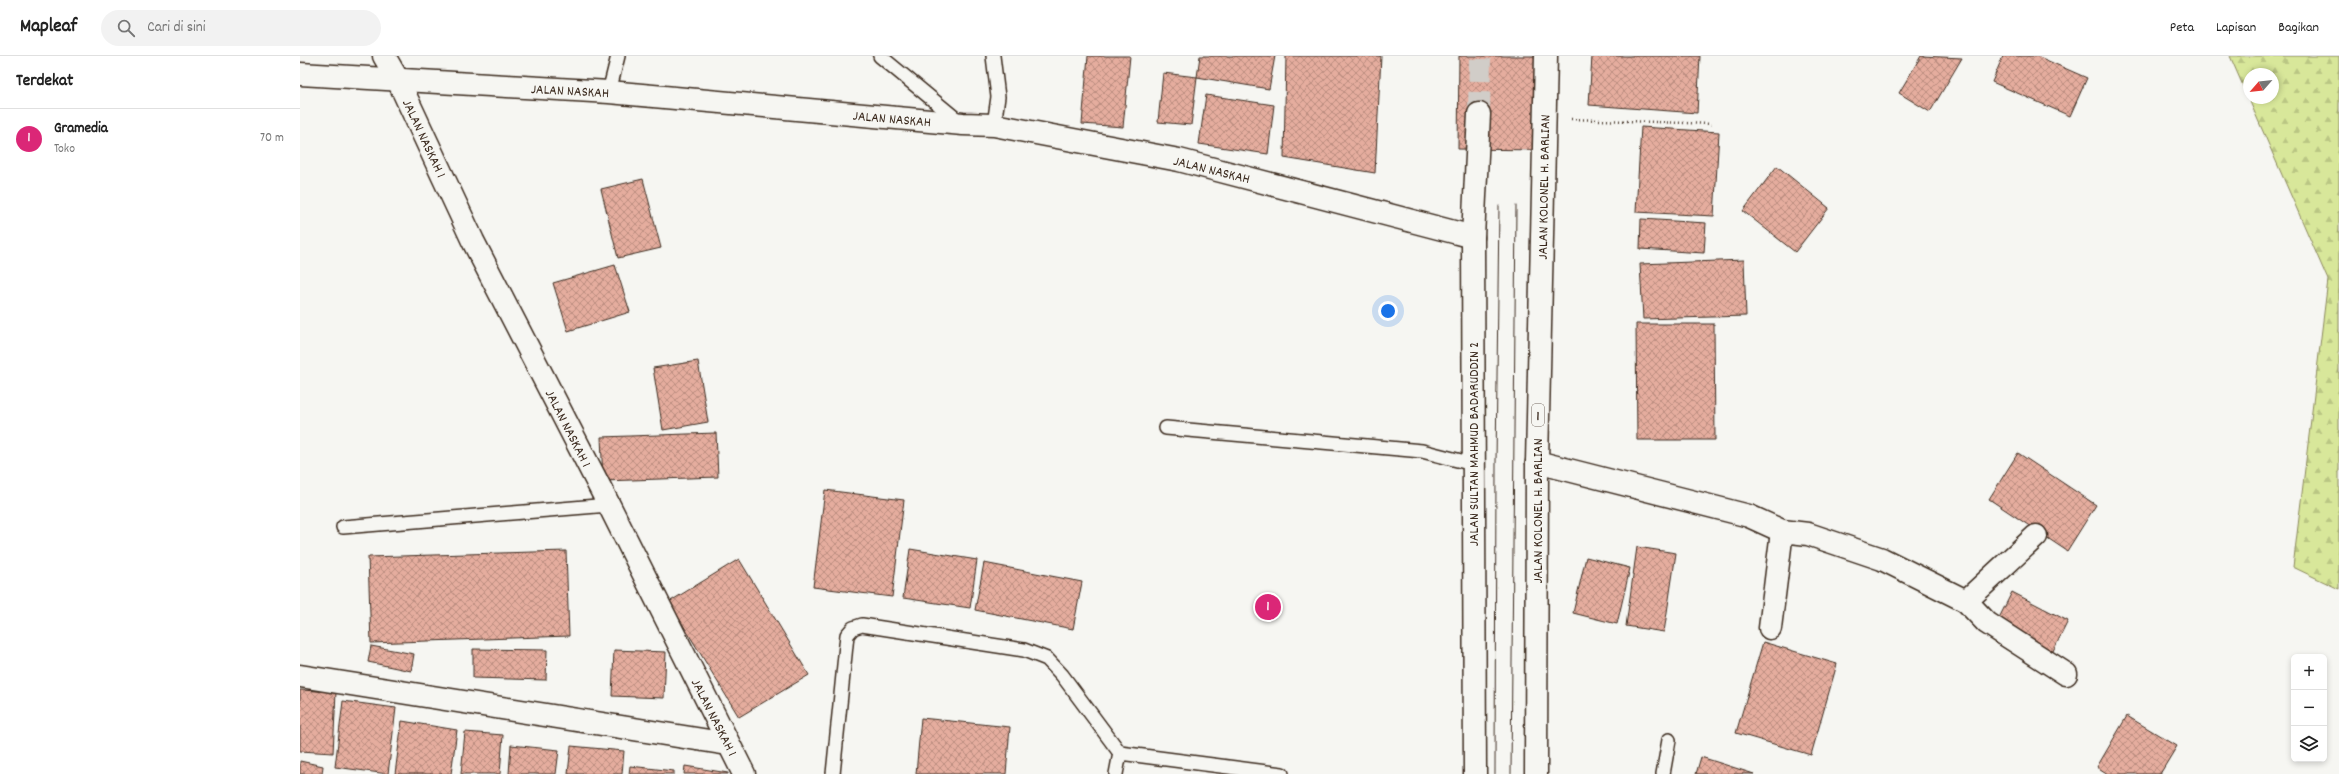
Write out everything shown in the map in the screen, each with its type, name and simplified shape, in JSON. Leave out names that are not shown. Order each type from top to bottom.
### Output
[{"type":"main road","name":"JALAN NASKAH 1","points":[[384,56],[398,80],[473,241],[610,505],[744,774]]},
{"type":"main road","name":"JALAN KOLONEL H. BARLIAN","points":[[1536,774],[1538,462],[1546,56]]},
{"type":"main road","name":"JALAN NASKAH","points":[[300,74],[609,92],[963,124],[994,125],[1179,160],[1473,237]]},
{"type":"main road","name":"JALAN SULTAN MAHMUD BADARUDDIN 2","points":[[1475,774],[1473,237],[1478,114]]},
{"type":"main road","points":[[1538,462],[1749,516],[1782,531],[1808,534],[1882,559],[1966,601],[1988,623],[2066,674]]},
{"type":"main road","points":[[1770,628],[1782,531]]},
{"type":"main road","points":[[1966,601],[2036,536]]},
{"type":"main road","points":[[300,676],[728,744]]},
{"type":"lane","points":[[609,92],[618,56]]},
{"type":"lane","points":[[880,56],[963,124]]},
{"type":"lane","points":[[993,56],[998,97],[994,125]]},
{"type":"lane","points":[[1166,428],[1422,451],[1473,464]]},
{"type":"lane","points":[[343,527],[610,505]]},
{"type":"lane","points":[[833,774],[847,635],[852,628],[862,625],[1024,650],[1047,659],[1062,675],[1120,753],[1282,774]]},
{"type":"lane","points":[[1663,774],[1668,740]]},
{"type":"lane","points":[[1116,774],[1120,753]]},
{"type":"path","points":[[1544,118],[1712,124]]},
{"type":"green space","points":[[2230,56],[2339,56],[2339,589],[2293,567],[2328,280],[2251,104],[2279,104],[2279,68],[2243,68],[2243,86]]},
{"type":"building","points":[[1088,56],[1130,56],[1123,127],[1082,124]]},
{"type":"building","points":[[1200,56],[1275,56],[1269,89],[1197,77]]},
{"type":"building","points":[[1286,56],[1381,56],[1375,173],[1284,158]]},
{"type":"building","points":[[1459,56],[1544,56],[1544,150],[1458,149]]},
{"type":"building","points":[[1592,56],[1700,56],[1697,113],[1589,105]]},
{"type":"building","points":[[1921,56],[1962,58],[1930,112],[1899,93]]},
{"type":"building","points":[[2003,56],[2037,56],[2087,78],[2070,116],[1992,82]]},
{"type":"building","points":[[1163,73],[1197,77],[1191,125],[1158,122]]},
{"type":"building","points":[[1206,95],[1274,105],[1268,154],[1199,144]]},
{"type":"building","points":[[1641,127],[1719,132],[1714,216],[1636,212]]},
{"type":"building","points":[[1777,166],[1829,208],[1795,252],[1743,211]]},
{"type":"building","points":[[643,179],[661,248],[618,258],[601,189]]},
{"type":"building","points":[[1641,219],[1706,223],[1704,253],[1640,249]]},
{"type":"building","points":[[1744,260],[1746,316],[1643,319],[1640,264]]},
{"type":"building","points":[[615,265],[630,312],[568,331],[553,283]]},
{"type":"building","points":[[1636,324],[1714,324],[1715,440],[1637,440]]},
{"type":"building","points":[[698,361],[708,422],[663,430],[653,368]]},
{"type":"building","points":[[716,433],[718,477],[603,481],[601,437]]},
{"type":"building","points":[[2018,453],[2096,505],[2067,551],[1989,499]]},
{"type":"building","points":[[825,490],[904,500],[892,597],[813,587]]},
{"type":"building","points":[[1637,547],[1676,553],[1664,632],[1626,626]]},
{"type":"building","points":[[910,549],[977,560],[970,608],[903,598]]},
{"type":"building","points":[[566,551],[569,636],[371,643],[368,557]]},
{"type":"building","points":[[1586,557],[1630,568],[1617,624],[1573,613]]},
{"type":"building","points":[[739,559],[809,675],[739,717],[669,602]]},
{"type":"building","points":[[984,563],[1082,582],[1073,629],[975,610]]},
{"type":"building","points":[[2012,592],[2068,621],[2052,653],[1996,624]]},
{"type":"building","points":[[1763,642],[1837,664],[1811,755],[1736,733]]},
{"type":"building","points":[[371,646],[414,654],[411,671],[368,662]]},
{"type":"building","points":[[473,649],[547,650],[546,680],[473,678]]},
{"type":"building","points":[[614,650],[666,652],[664,698],[612,696]]},
{"type":"building","points":[[300,690],[336,692],[333,753],[300,751]]},
{"type":"building","points":[[343,701],[396,708],[388,774],[335,767]]},
{"type":"building","points":[[2127,716],[2177,746],[2160,774],[2108,774],[2097,767]]},
{"type":"building","points":[[921,718],[1010,727],[1006,774],[916,774]]},
{"type":"building","points":[[402,721],[457,730],[451,774],[395,774]]},
{"type":"building","points":[[465,732],[503,735],[500,774],[461,774]]},
{"type":"building","points":[[511,745],[559,750],[556,774],[509,774]]},
{"type":"building","points":[[571,746],[624,751],[622,774],[568,774]]},
{"type":"building","points":[[1701,757],[1754,774],[1696,774]]},
{"type":"building","points":[[300,761],[323,766],[322,774],[300,774]]},
{"type":"building","points":[[630,766],[674,771],[674,774],[629,774]]},
{"type":"building","points":[[685,766],[728,773],[728,774],[684,774]]},
{"type":"tunnel","points":[[1479,114],[1480,56]]},
{"type":"tram line","points":[[1495,774],[1499,206]]},
{"type":"tram line","points":[[1511,774],[1516,206]]},
{"type":"place","name":"Gramedia","points":[[1268,607]]}]
